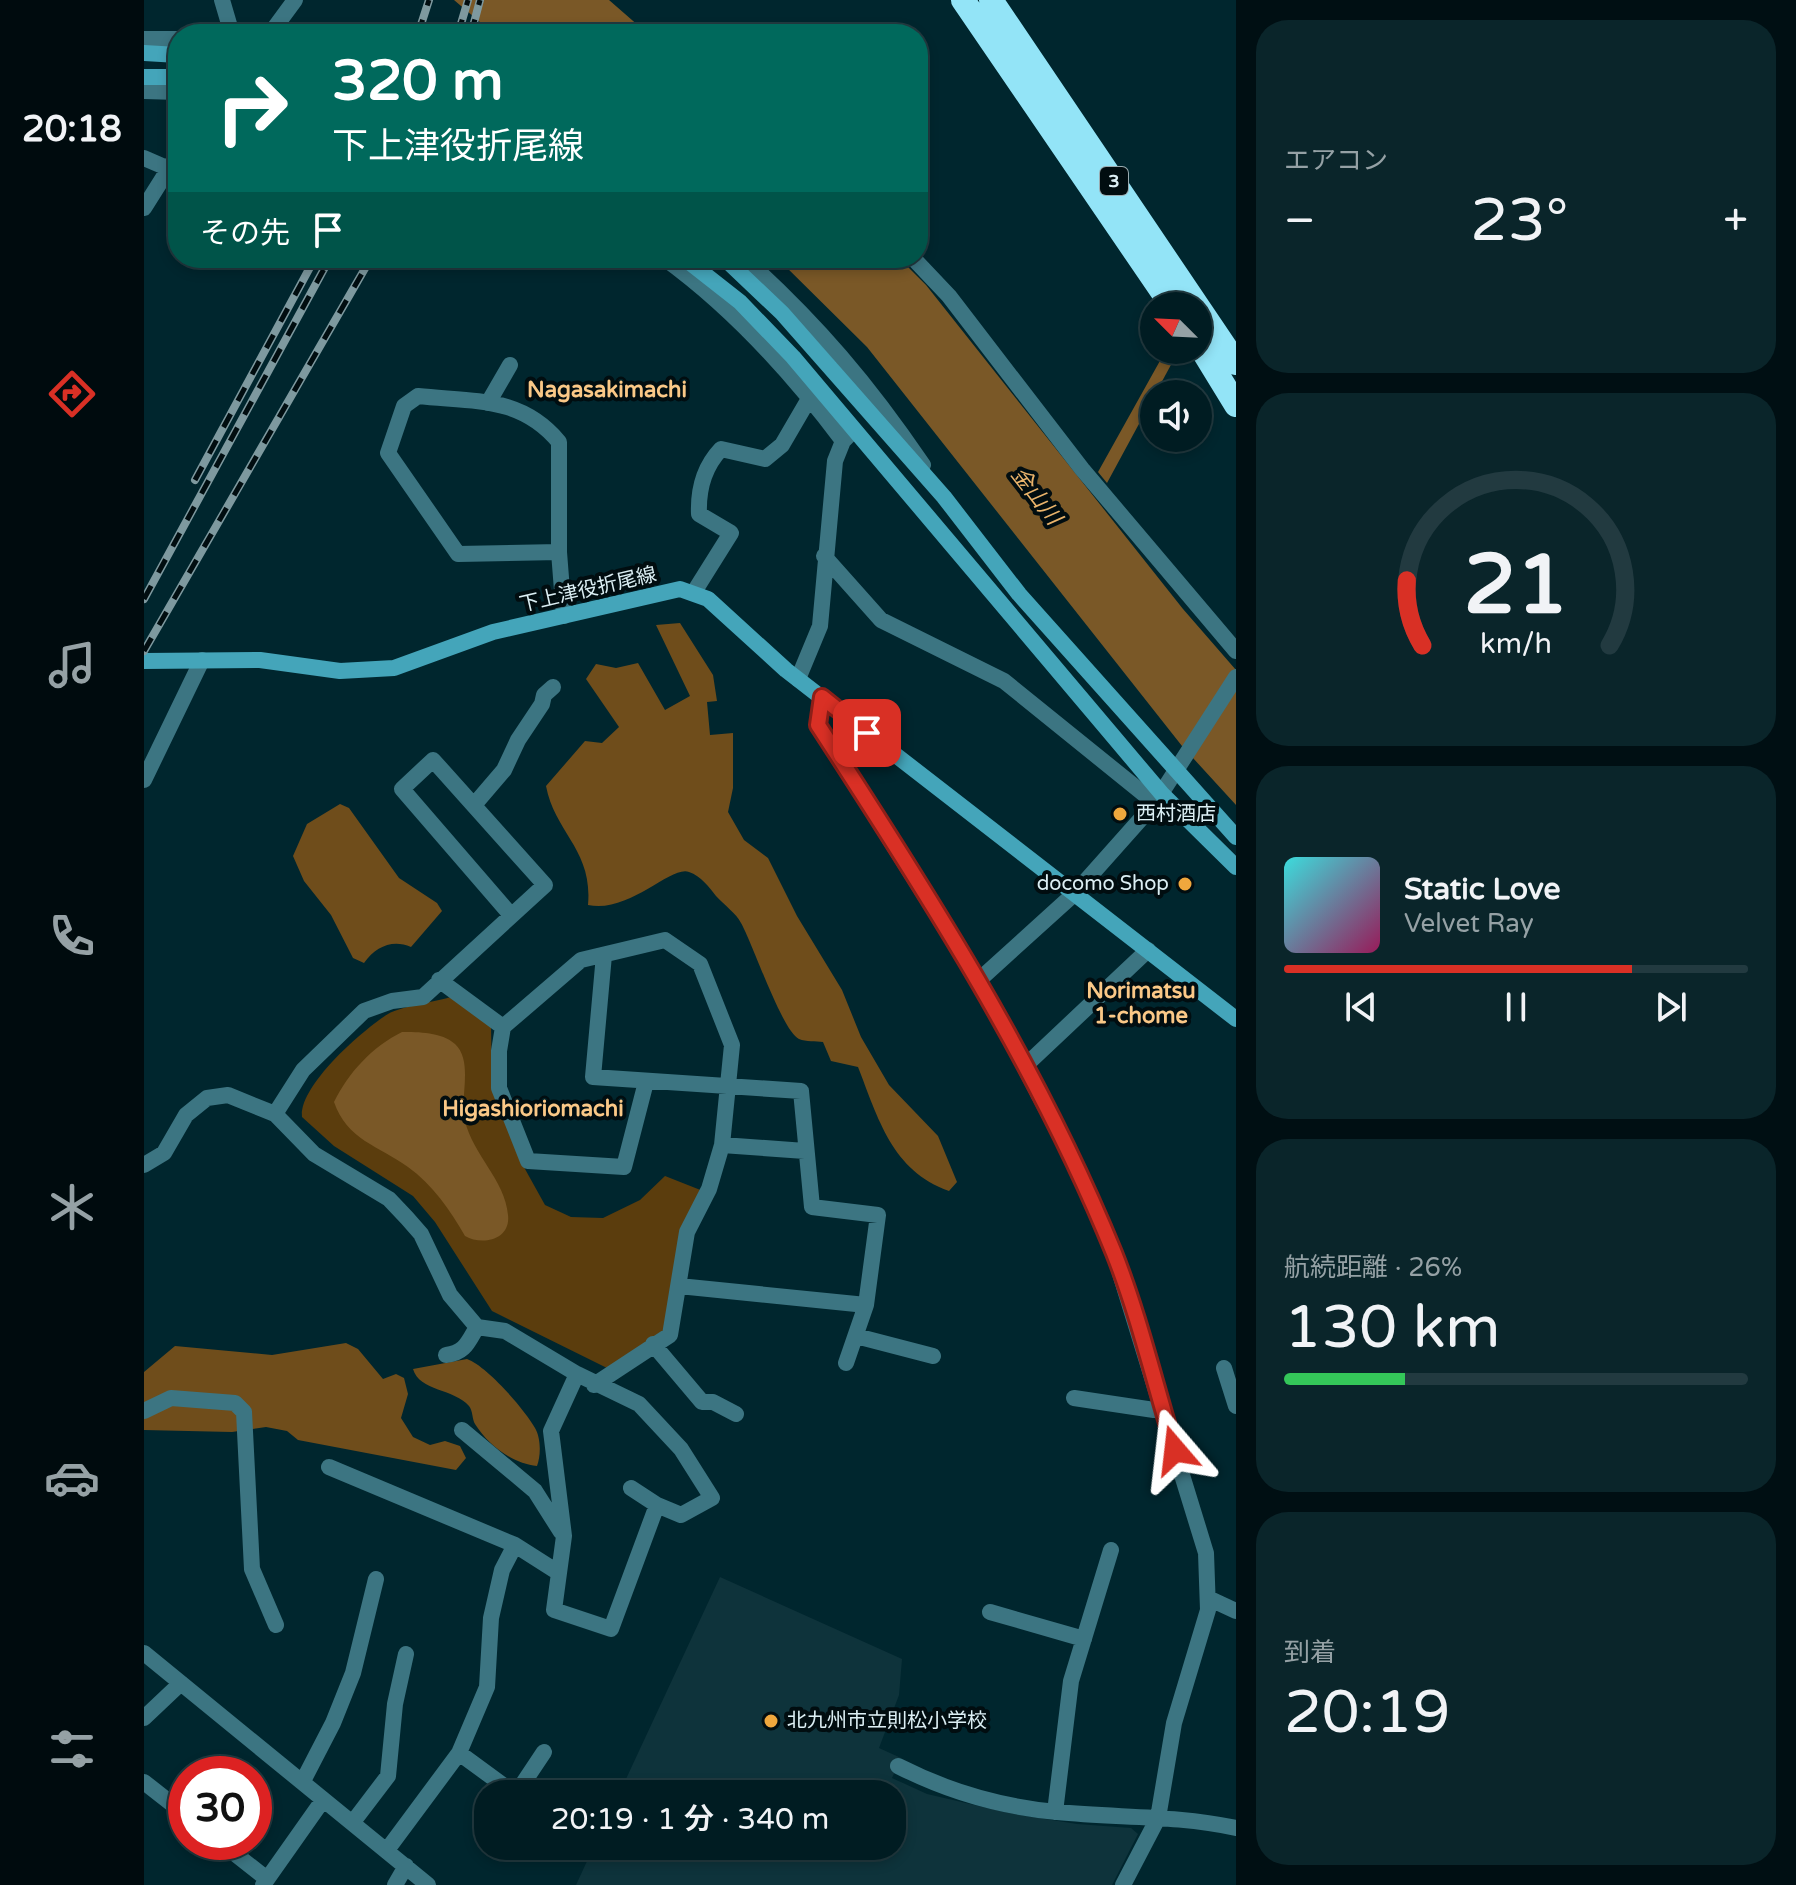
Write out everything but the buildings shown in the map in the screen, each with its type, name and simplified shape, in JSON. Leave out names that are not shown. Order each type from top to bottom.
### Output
[{"type":"highway","name":"3","points":[[963,0],[1162,292]]},
{"type":"highway","name":"3","points":[[991,0],[1236,363]]},
{"type":"highway","points":[[1211,364],[1236,405]]},
{"type":"street","points":[[222,0],[229,24]]},
{"type":"street","points":[[277,24],[295,0]]},
{"type":"street","points":[[144,39],[168,39]]},
{"type":"street","points":[[144,53],[168,54]]},
{"type":"street","points":[[144,77],[168,77]]},
{"type":"street","points":[[144,91],[168,92]]},
{"type":"street","points":[[144,158],[167,168],[144,208]]},
{"type":"street","points":[[677,268],[718,300],[849,435]]},
{"type":"street","points":[[697,268],[740,302],[793,357],[849,435],[1158,798]]},
{"type":"street","points":[[736,268],[757,286],[944,497]]},
{"type":"street","points":[[755,268],[798,307],[874,393],[944,497],[1019,594],[1174,772],[1236,837]]},
{"type":"street","points":[[922,268],[949,296],[1082,469],[1236,651]]},
{"type":"street","points":[[488,403],[510,365]]},
{"type":"street","points":[[559,552],[458,554],[388,453],[404,406],[418,396],[488,403],[533,416],[559,442],[559,552],[564,616]]},
{"type":"street","points":[[810,397],[782,445],[765,459],[721,449],[712,459],[698,494],[699,514],[731,533],[694,592],[708,599],[798,679],[1236,1019]]},
{"type":"street","points":[[798,679],[820,626],[835,461],[849,435]]},
{"type":"street","points":[[824,556],[881,620],[1004,681],[1158,798],[1236,867]]},
{"type":"street","name":"下上津役折尾線","points":[[144,661],[260,660],[340,671],[394,668],[493,632],[680,589],[694,592]]},
{"type":"street","points":[[144,780],[202,660]]},
{"type":"street","points":[[978,981],[1074,894],[1158,798],[1236,677]]},
{"type":"street","points":[[474,805],[504,770],[518,740],[542,704],[544,695],[553,687]]},
{"type":"street","points":[[822,697],[818,725],[978,981],[1025,1066],[1114,1254],[1206,1553],[1208,1610],[1174,1723],[1158,1818],[1123,1885]]},
{"type":"street","points":[[275,1114],[303,1070],[364,1011],[392,1001],[423,997],[545,885],[433,760],[402,789],[510,914]]},
{"type":"street","points":[[594,1385],[670,1335],[687,1232],[709,1189],[722,1145],[725,1087],[732,1045],[700,964],[665,940],[581,960],[503,1027],[499,1051],[499,1088],[528,1161],[624,1167],[646,1082]]},
{"type":"street","points":[[1025,1066],[1148,950]]},
{"type":"street","points":[[604,955],[593,1077],[801,1091],[812,1207],[878,1215],[866,1305],[846,1363]]},
{"type":"street","points":[[439,980],[503,1027]]},
{"type":"street","points":[[144,1165],[164,1153],[186,1115],[207,1098],[228,1095],[275,1114],[314,1154],[389,1199],[421,1234],[450,1295],[477,1327],[505,1331],[594,1385],[639,1404],[681,1449],[712,1498],[681,1515],[657,1505],[631,1488]]},
{"type":"street","points":[[722,1145],[805,1151]]},
{"type":"street","points":[[679,1286],[866,1305]]},
{"type":"street","points":[[446,1355],[459,1354],[477,1327]]},
{"type":"street","points":[[856,1336],[933,1356]]},
{"type":"street","points":[[653,1344],[702,1402],[713,1402],[736,1414]]},
{"type":"street","points":[[1224,1368],[1236,1406]]},
{"type":"street","points":[[577,1374],[551,1431],[564,1536],[554,1610],[611,1629],[657,1505]]},
{"type":"street","points":[[144,1411],[171,1398],[235,1403],[244,1412],[252,1569],[276,1625]]},
{"type":"street","points":[[1074,1398],[1154,1410]]},
{"type":"street","points":[[462,1430],[535,1491],[564,1536]]},
{"type":"street","points":[[329,1467],[515,1545],[559,1573]]},
{"type":"street","points":[[387,1850],[459,1753],[487,1687],[491,1618],[502,1570],[515,1545]]},
{"type":"street","points":[[1055,1812],[1071,1681],[1111,1550]]},
{"type":"street","points":[[303,1781],[333,1723],[353,1673],[376,1579]]},
{"type":"street","points":[[1208,1598],[1236,1611]]},
{"type":"street","points":[[990,1612],[1084,1639]]},
{"type":"street","points":[[144,1653],[428,1885]]},
{"type":"street","points":[[353,1822],[388,1776],[395,1704],[406,1654]]},
{"type":"street","points":[[144,1718],[181,1683]]},
{"type":"street","points":[[525,1780],[544,1752]]},
{"type":"street","points":[[459,1753],[497,1780]]},
{"type":"street","points":[[898,1766],[975,1796],[1055,1812],[1158,1818],[1236,1828]]},
{"type":"street","points":[[144,1782],[168,1801]]},
{"type":"street","points":[[240,1860],[265,1882],[323,1800]]},
{"type":"street","points":[[395,1885],[406,1866]]},
{"type":"shaded area","points":[[680,623],[713,675],[717,701],[707,702],[710,735],[733,733],[733,788],[728,812],[744,840],[768,858],[797,916],[842,990],[861,1037],[889,1085],[938,1136],[957,1182],[949,1191],[930,1182],[900,1156],[881,1123],[858,1067],[831,1061],[823,1042],[802,1040],[792,1033],[741,923],[701,879],[689,872],[681,872],[619,903],[588,905],[585,870],[557,817],[546,786],[585,741],[602,743],[619,727],[586,679],[596,664],[616,668],[638,663],[665,710],[690,696],[656,625]]},
{"type":"shaded area","points":[[340,804],[349,808],[399,878],[437,903],[442,911],[411,947],[398,944],[385,946],[364,963],[353,958],[331,915],[304,881],[293,856],[307,824]]},
{"type":"shaded area","points":[[454,996],[491,1024],[492,1090],[525,1169],[545,1205],[571,1217],[603,1218],[640,1200],[665,1176],[703,1191],[664,1331],[607,1368],[492,1311],[435,1222],[413,1196],[334,1146],[302,1117],[310,1090],[321,1075],[376,1022],[394,1011]]},
{"type":"shaded area","points":[[346,1343],[358,1349],[383,1379],[396,1374],[404,1378],[408,1394],[401,1418],[413,1437],[430,1445],[445,1441],[460,1446],[466,1458],[456,1470],[298,1440],[287,1431],[266,1427],[232,1432],[144,1430],[144,1372],[175,1346],[272,1355]]},
{"type":"shaded area","points":[[467,1359],[495,1379],[530,1420],[539,1442],[537,1466],[519,1462],[494,1446],[480,1432],[469,1406],[463,1400],[422,1382],[413,1369]]},
{"type":"shaded area","name":"北九州市立則松小学校","points":[[720,1577],[902,1659],[899,1695],[879,1748],[901,1758],[892,1778],[896,1780],[626,1780]]},
{"type":"shaded area","name":"北九州市立則松小学校","points":[[906,1784],[927,1794],[1009,1813],[1077,1824],[1131,1828],[1138,1834],[1112,1885],[576,1885],[588,1860],[906,1860]]},
{"type":"water","points":[[454,0],[609,0],[637,24],[482,24]]},
{"type":"water","name":"金山川","points":[[787,268],[909,268],[926,285],[1183,609],[1236,670],[1236,805],[1182,746],[867,347]]},
{"type":"water","points":[[1158,364],[1171,364],[1163,380],[1149,380]]},
{"type":"water","points":[[1140,397],[1140,422],[1107,483],[1098,472]]},
{"type":"water","points":[[402,1032],[443,1037],[461,1052],[465,1070],[465,1121],[506,1202],[508,1223],[494,1239],[479,1240],[465,1236],[433,1190],[408,1167],[355,1134],[334,1102],[362,1061]]},
{"type":"railway","points":[[421,24],[429,0]]},
{"type":"railway","points":[[461,24],[468,0]]},
{"type":"railway","points":[[474,24],[480,0]]},
{"type":"railway","points":[[195,480],[310,268]]},
{"type":"railway","points":[[144,599],[325,268]]},
{"type":"railway","points":[[144,651],[365,268]]},
{"type":"place","name":"西村酒店","points":[[1120,814]]},
{"type":"place","name":"docomo Shop","points":[[1185,884]]},
{"type":"place","name":"北九州市立則松小学校","points":[[771,1721]]},
{"type":"district","name":"Nagasakimachi","points":[[607,390]]},
{"type":"district","name":"Norimatsu 1-chome","points":[[1141,1004]]},
{"type":"district","name":"Higashioriomachi","points":[[533,1109]]},
{"type":"route","points":[[867,733],[822,697],[818,725],[986,993],[1069,1153],[1114,1254],[1175,1450]]}]
